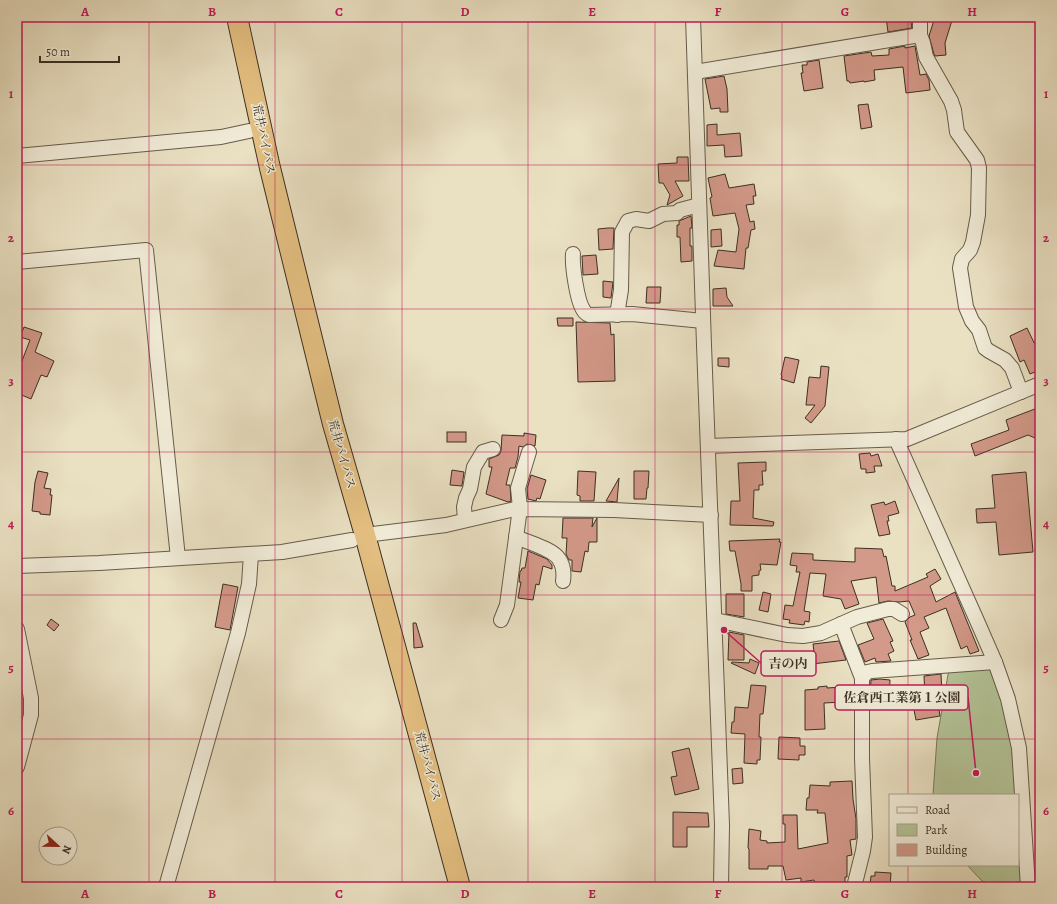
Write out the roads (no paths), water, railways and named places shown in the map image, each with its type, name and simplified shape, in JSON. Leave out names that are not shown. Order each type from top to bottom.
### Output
[{"type":"highway","name":"荒井バイパス","points":[[224,17],[248,132],[286,287],[460,887]]},
{"type":"highway","name":"荒井バイパス","points":[[237,17],[286,238],[310,328],[358,538],[446,887]]},
{"type":"street","points":[[694,17],[703,321],[722,825],[721,887]]},
{"type":"street","points":[[918,17],[920,19],[920,35],[926,57],[934,74],[951,101],[954,110],[957,132],[977,160],[979,168],[978,215],[973,242],[970,250],[962,259],[960,268],[966,307],[972,321],[979,330],[985,348],[1005,360],[1012,368],[1021,392]]},
{"type":"street","points":[[695,72],[920,35]]},
{"type":"street","points":[[17,156],[221,137],[248,132]]},
{"type":"street","points":[[617,315],[621,290],[622,232],[628,221],[636,219],[649,221],[663,214],[677,213],[680,210],[699,204]]},
{"type":"street","points":[[17,262],[146,250],[178,558]]},
{"type":"street","points":[[573,254],[572,266],[579,298],[583,310],[588,315],[632,314],[703,321]]},
{"type":"street","points":[[708,446],[907,439],[1040,384]]},
{"type":"street","points":[[896,439],[995,662],[1008,699],[1019,748],[1028,887]]},
{"type":"street","points":[[465,520],[464,507],[470,489],[474,467],[483,452],[493,448]]},
{"type":"street","points":[[501,620],[507,605],[520,508],[518,488],[529,452]]},
{"type":"street","points":[[17,566],[99,564],[282,552],[358,538],[446,525],[520,508],[614,510],[711,515]]},
{"type":"street","points":[[516,537],[553,553],[559,559],[564,575],[563,581]]},
{"type":"street","points":[[166,887],[238,633],[249,584],[251,554]]},
{"type":"street","points":[[715,620],[787,635],[803,636],[821,633],[857,616],[888,609],[894,609],[902,614]]},
{"type":"street","points":[[841,624],[862,678],[862,758],[865,837],[854,887]]},
{"type":"street","points":[[17,629],[31,698],[31,715],[17,766]]},
{"type":"street","points":[[862,678],[867,672],[872,671],[995,662]]},
{"type":"place","name":"吉の内","points":[[724,630]]},
{"type":"place","name":"佐倉西工業第１公園","points":[[976,773]]}]
